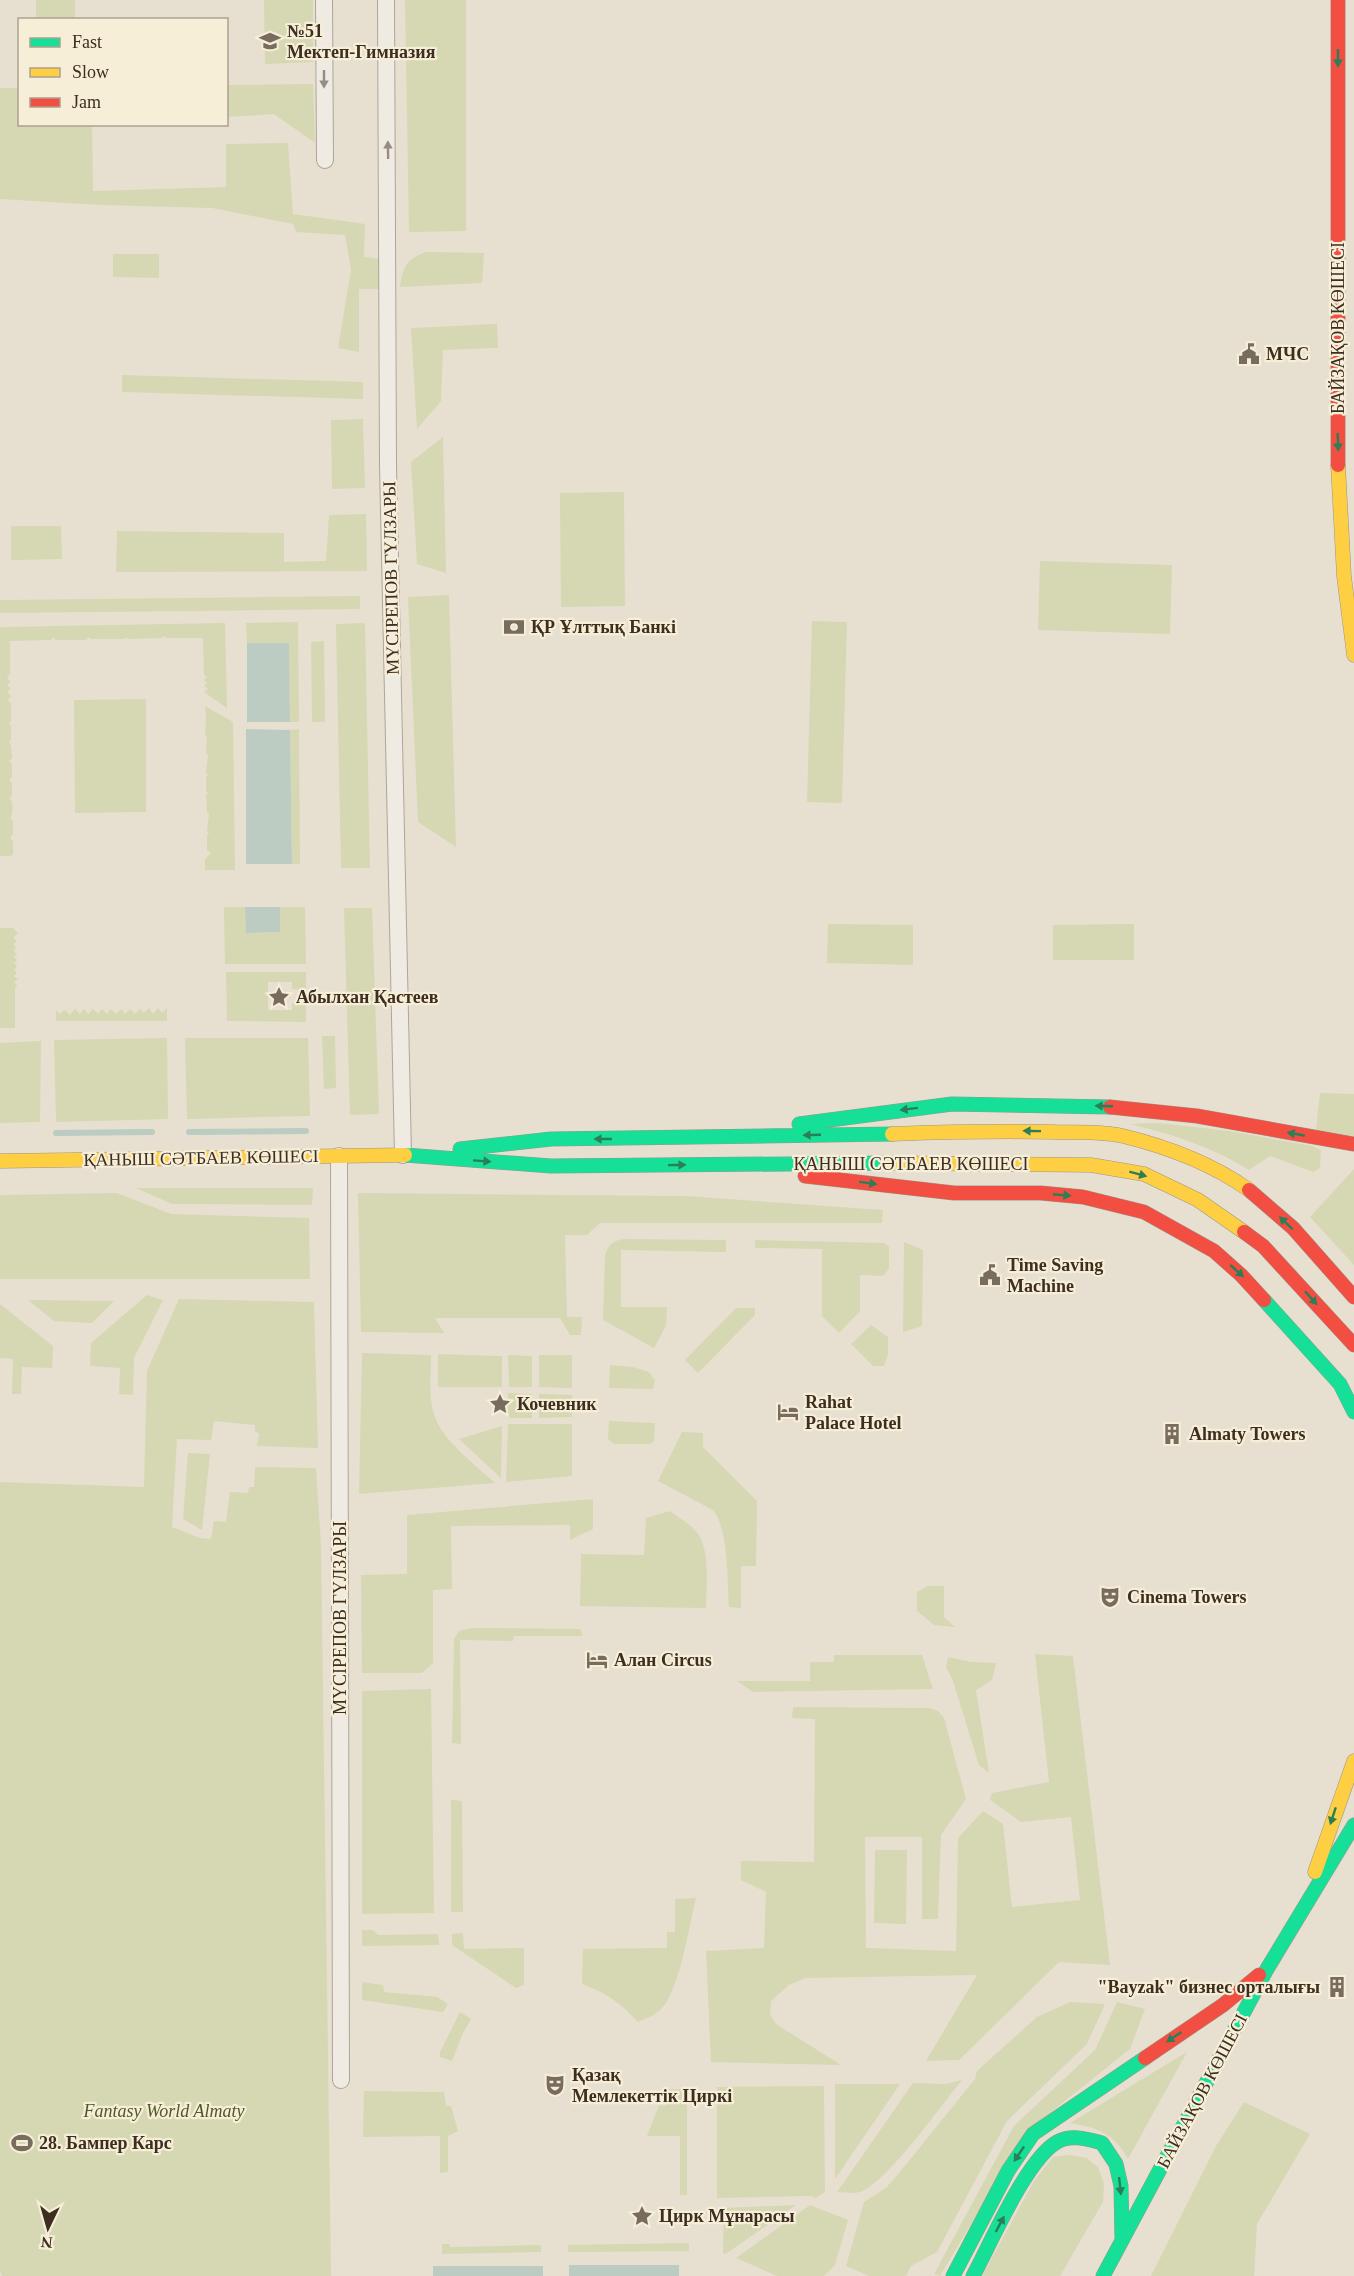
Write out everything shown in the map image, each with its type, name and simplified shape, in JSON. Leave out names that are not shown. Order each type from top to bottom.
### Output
[{"type":"main road","name":"БАЙЗАҚОВ КӨШЕСІ","points":[[1338,0],[1337,424],[1342,536],[1349,626],[1354,655]]},
{"type":"main road","points":[[704,1138],[869,1113],[952,1104],[1024,1104],[1124,1107],[1197,1116],[1354,1144]]},
{"type":"main road","name":"ҚАНЫШ СӘТБАЕВ КӨШЕСІ","points":[[403,1155],[551,1139],[955,1132],[1090,1132],[1121,1136],[1185,1155],[1213,1167],[1248,1189],[1293,1228],[1354,1297]]},
{"type":"main road","name":"ҚАНЫШ СӘТБАЕВ КӨШЕСІ","points":[[0,1161],[403,1155],[551,1166],[955,1163],[1090,1165],[1144,1174],[1227,1219],[1263,1246],[1354,1345]]},
{"type":"main road","points":[[705,1164],[954,1193],[1041,1193],[1083,1197],[1144,1212],[1214,1251],[1241,1275],[1340,1384],[1352,1405]]},
{"type":"main road","name":"БАЙЗАҚОВ КӨШЕСІ","points":[[1303,1907],[1336,1806],[1354,1761]]},
{"type":"main road","name":"БАЙЗАҚОВ КӨШЕСІ","points":[[1103,2276],[1268,1969],[1354,1825]]},
{"type":"main road","points":[[953,2276],[1008,2171],[1033,2134],[1223,2005],[1268,1969]]},
{"type":"main road","points":[[973,2276],[1030,2168],[1057,2142],[1078,2137],[1102,2144],[1116,2164],[1121,2186],[1122,2243]]},
{"type":"street","points":[[324,0],[325,160]]},
{"type":"street","name":"МҮСІРЕПОВ ГҮЛЗАРЫ","points":[[386,0],[388,465],[403,1155]]},
{"type":"street","name":"МҮСІРЕПОВ ГҮЛЗАРЫ","points":[[339,1156],[341,2080]]},
{"type":"green space","points":[[36,0],[75,0],[75,18],[36,18]]},
{"type":"green space","points":[[264,0],[313,0],[313,62],[265,64]]},
{"type":"green space","points":[[405,0],[466,0],[466,231],[409,232]]},
{"type":"green space","points":[[313,84],[315,143],[274,114],[228,117],[228,85]]},
{"type":"green space","points":[[0,88],[18,88],[18,126],[92,126],[93,191],[226,187],[226,144],[288,143],[293,214],[365,224],[364,257],[380,259],[379,289],[359,289],[359,352],[338,348],[351,270],[345,235],[296,232],[293,224],[212,208],[0,199]]},
{"type":"green space","points":[[426,252],[484,253],[482,283],[400,287],[407,265],[414,258]]},
{"type":"green space","points":[[113,254],[159,254],[159,278],[113,277]]},
{"type":"green space","points":[[497,324],[498,348],[443,350],[441,401],[417,429],[411,328]]},
{"type":"green space","points":[[122,375],[363,382],[363,399],[122,392]]},
{"type":"green space","points":[[363,419],[365,488],[332,489],[331,420]]},
{"type":"green space","points":[[443,437],[446,573],[417,564],[411,462]]},
{"type":"green space","points":[[624,492],[625,606],[561,607],[560,493]]},
{"type":"green space","points":[[366,514],[367,571],[116,572],[117,531],[284,533],[284,562],[326,561],[329,515]]},
{"type":"green space","points":[[11,526],[61,526],[62,559],[11,560]]},
{"type":"green space","points":[[1040,561],[1172,565],[1170,634],[1038,630]]},
{"type":"green space","points":[[449,595],[456,847],[418,822],[408,597]]},
{"type":"green space","points":[[360,596],[360,609],[0,613],[0,600]]},
{"type":"green space","points":[[812,621],[847,622],[842,803],[807,802]]},
{"type":"green space","points":[[298,622],[299,722],[290,722],[289,643],[247,643],[246,623]]},
{"type":"green space","points":[[225,623],[227,708],[204,692],[208,689],[204,686],[207,683],[204,680],[207,677],[204,675],[203,638],[166,638],[163,636],[161,638],[91,639],[89,637],[86,640],[56,640],[53,637],[51,640],[10,641],[10,674],[7,678],[11,682],[7,685],[11,689],[7,692],[11,696],[8,700],[11,703],[9,723],[11,739],[9,742],[12,758],[9,761],[12,764],[12,777],[9,780],[12,783],[10,799],[13,808],[10,818],[13,821],[13,834],[10,838],[13,841],[13,854],[0,856],[0,627]]},
{"type":"green space","points":[[365,623],[370,868],[341,868],[336,624]]},
{"type":"green space","points":[[324,641],[325,722],[312,722],[311,642]]},
{"type":"green space","points":[[146,699],[146,812],[75,813],[74,700]]},
{"type":"green space","points":[[205,706],[233,722],[235,870],[205,870],[205,859],[211,853],[207,850],[209,814],[206,796],[208,793],[206,791],[208,775],[206,772],[208,755],[206,753]]},
{"type":"green space","points":[[299,729],[300,864],[292,864],[290,730]]},
{"type":"green space","points":[[224,907],[245,907],[246,933],[280,932],[280,907],[305,907],[306,964],[225,964]]},
{"type":"green space","points":[[344,908],[372,908],[379,1114],[350,1115]]},
{"type":"green space","points":[[828,924],[913,925],[913,965],[827,963]]},
{"type":"green space","points":[[1134,924],[1134,960],[1053,960],[1053,925]]},
{"type":"green space","points":[[0,928],[13,928],[18,933],[13,938],[17,941],[13,945],[16,947],[14,951],[17,954],[14,957],[17,960],[14,963],[17,966],[14,970],[17,973],[14,976],[18,979],[14,982],[17,985],[15,989],[15,1028],[0,1028]]},
{"type":"green space","points":[[226,972],[306,972],[306,990],[292,989],[292,982],[268,982],[268,1010],[292,1010],[292,1003],[306,1003],[306,1022],[227,1021]]},
{"type":"green space","points":[[149,1008],[153,1014],[158,1008],[162,1013],[167,1008],[167,1021],[56,1021],[56,1010],[60,1014],[65,1010],[70,1015],[75,1009],[80,1014],[84,1009],[88,1014],[93,1009],[98,1014],[102,1009],[107,1014],[111,1009],[116,1014],[121,1009],[125,1014],[130,1009],[135,1014],[140,1009],[144,1013]]},
{"type":"green space","points":[[322,1036],[335,1036],[336,1088],[324,1089]]},
{"type":"green space","points":[[167,1038],[168,1119],[56,1122],[54,1040]]},
{"type":"green space","points":[[185,1038],[308,1038],[310,1116],[187,1119]]},
{"type":"green space","points":[[41,1041],[40,1122],[0,1123],[0,1043]]},
{"type":"green space","points":[[1320,1093],[1354,1094],[1354,1136],[1316,1130]]},
{"type":"green space","points":[[1158,1123],[1229,1131],[1312,1146],[1321,1150],[1320,1168],[1313,1172],[1270,1156],[1249,1170],[1220,1154],[1191,1142],[1130,1124]]},
{"type":"green space","points":[[1354,1169],[1354,1265],[1310,1217]]},
{"type":"green space","points":[[136,1188],[313,1188],[312,1205],[172,1204]]},
{"type":"green space","points":[[117,1193],[171,1214],[309,1218],[310,1279],[0,1279],[0,1195]]},
{"type":"green space","points":[[358,1193],[685,1196],[883,1210],[882,1223],[600,1223],[587,1235],[565,1235],[567,1317],[582,1317],[581,1335],[570,1335],[560,1318],[435,1318],[444,1333],[361,1332]]},
{"type":"green space","points":[[624,1239],[726,1240],[726,1252],[621,1250],[621,1307],[667,1307],[666,1326],[654,1348],[603,1320],[605,1255],[612,1244]]},
{"type":"green space","points":[[755,1240],[885,1243],[889,1247],[889,1269],[883,1276],[860,1275],[860,1311],[839,1333],[822,1316],[822,1249],[755,1248]]},
{"type":"green space","points":[[904,1242],[923,1250],[922,1326],[903,1332]]},
{"type":"green space","points":[[147,1295],[163,1300],[134,1358],[133,1395],[119,1394],[120,1368],[90,1366],[91,1343]]},
{"type":"green space","name":"Fantasy World Almaty","points":[[179,1299],[314,1302],[318,1448],[257,1446],[259,1433],[255,1432],[255,1425],[214,1421],[211,1440],[177,1439],[172,1527],[200,1538],[211,1539],[214,1521],[226,1522],[230,1492],[248,1493],[249,1487],[254,1487],[255,1467],[316,1468],[321,1545],[331,2276],[2,2276],[0,2271],[0,1482],[144,1487],[147,1371]]},
{"type":"green space","points":[[28,1300],[114,1301],[92,1323],[54,1321]]},
{"type":"green space","points":[[0,1304],[53,1346],[52,1368],[22,1367],[21,1394],[12,1394],[13,1359],[0,1358]]},
{"type":"green space","points":[[736,1308],[755,1308],[755,1315],[698,1373],[685,1360]]},
{"type":"green space","points":[[871,1325],[888,1337],[888,1355],[884,1366],[873,1366],[851,1344]]},
{"type":"green space","points":[[362,1353],[431,1355],[431,1402],[439,1426],[461,1453],[495,1483],[359,1494]]},
{"type":"green space","points":[[438,1354],[502,1356],[502,1387],[438,1387]]},
{"type":"green space","points":[[508,1355],[532,1356],[532,1387],[509,1387]]},
{"type":"green space","points":[[539,1355],[572,1355],[572,1388],[539,1387]]},
{"type":"green space","points":[[610,1365],[633,1367],[649,1372],[655,1381],[653,1389],[609,1388]]},
{"type":"green space","points":[[508,1393],[532,1394],[532,1418],[508,1418]]},
{"type":"green space","points":[[539,1394],[572,1395],[572,1417],[539,1418]]},
{"type":"green space","points":[[609,1421],[655,1423],[654,1441],[650,1444],[614,1444],[608,1439]]},
{"type":"green space","points":[[508,1424],[572,1424],[572,1476],[506,1482]]},
{"type":"green space","points":[[502,1426],[501,1478],[459,1439]]},
{"type":"green space","points":[[682,1432],[703,1433],[703,1447],[757,1501],[756,1566],[741,1566],[741,1608],[729,1607],[725,1543],[713,1510],[658,1481]]},
{"type":"green space","points":[[188,1453],[210,1454],[202,1530],[183,1519]]},
{"type":"green space","points":[[593,1499],[593,1529],[570,1540],[570,1525],[451,1526],[452,1589],[433,1590],[433,1663],[422,1673],[362,1673],[361,1575],[407,1574],[407,1515]]},
{"type":"green space","points":[[670,1511],[693,1528],[703,1545],[707,1566],[706,1608],[580,1606],[581,1554],[644,1555],[646,1518]]},
{"type":"green space","points":[[928,1586],[944,1586],[944,1617],[955,1627],[934,1625],[917,1611],[917,1592]]},
{"type":"green space","points":[[472,1628],[580,1629],[583,1636],[514,1636],[513,1641],[460,1640],[461,1744],[452,1743],[454,1639],[459,1631]]},
{"type":"green space","points":[[1035,1654],[1073,1656],[1110,1965],[1059,1962],[959,2060],[926,2061],[977,1975],[805,1978],[789,1985],[771,2001],[770,2014],[776,2024],[841,2065],[711,2062],[706,1951],[764,1948],[766,1892],[741,1880],[741,1861],[814,1862],[815,1719],[792,1718],[793,1707],[929,1708],[938,1711],[944,1718],[966,1799],[941,1835],[938,1919],[922,1919],[922,1837],[865,1837],[866,1948],[956,1951],[958,1838],[983,1811],[1003,1824],[1012,1907],[1080,1900],[1071,1817],[1021,1822],[990,1800],[992,1793],[1049,1782]]},
{"type":"green space","points":[[834,1655],[922,1655],[933,1689],[753,1692],[737,1681],[810,1681],[810,1662],[834,1662]]},
{"type":"green space","points":[[948,1657],[971,1662],[996,1663],[992,1680],[976,1690],[989,1773],[979,1765],[953,1681],[946,1667]]},
{"type":"green space","points":[[431,1689],[434,1913],[362,1914],[362,1691]]},
{"type":"green space","points":[[451,1800],[462,1801],[463,1912],[451,1912]]},
{"type":"green space","points":[[875,1850],[907,1850],[906,1924],[874,1923]]},
{"type":"green space","points":[[696,1898],[674,1987],[657,2013],[638,2022],[613,1999],[582,1984],[583,1949],[667,1948],[667,1932],[675,1932],[675,1899]]},
{"type":"green space","points":[[362,1930],[373,1930],[378,1935],[438,1934],[439,1945],[362,1946]]},
{"type":"green space","points":[[463,1933],[464,1949],[524,1948],[524,1985],[516,1988],[452,1945],[452,1934]]},
{"type":"green space","points":[[362,1982],[383,1985],[384,1992],[437,1997],[448,2004],[443,2012],[362,2000]]},
{"type":"green space","points":[[1070,2002],[1105,2004],[1087,2044],[1007,2121],[937,2252],[911,2266],[906,2276],[869,2276],[846,2266],[864,2202],[886,2188],[975,2079],[977,2071],[1037,2017]]},
{"type":"green space","points":[[1117,2002],[1145,2009],[1130,2049],[1026,2132],[940,2276],[934,2274],[1014,2126],[1095,2050]]},
{"type":"green space","points":[[460,2012],[471,2019],[452,2061],[440,2057],[440,2052]]},
{"type":"green space","points":[[1187,2052],[1128,2159],[1117,2143],[1104,2133],[1070,2123]]},
{"type":"green space","points":[[962,2080],[914,2142],[885,2174],[860,2192],[837,2192],[913,2083],[946,2084]]},
{"type":"green space","points":[[835,2084],[900,2084],[835,2179]]},
{"type":"green space","points":[[824,2086],[825,2192],[816,2198],[811,2196],[717,2198],[717,2087]]},
{"type":"green space","points":[[667,2089],[687,2089],[687,2195],[680,2195],[680,2136],[647,2136],[659,2105],[665,2106]]},
{"type":"green space","points":[[364,2091],[444,2092],[446,2106],[451,2106],[458,2131],[448,2136],[448,2172],[440,2173],[440,2136],[363,2137]]},
{"type":"green space","points":[[1244,2102],[1310,2134],[1257,2224],[1254,2276],[1151,2276],[1216,2146]]},
{"type":"green space","points":[[1070,2155],[1087,2158],[1098,2167],[1104,2184],[1103,2202],[1060,2276],[982,2276],[1034,2181],[1053,2157]]},
{"type":"green space","points":[[796,2205],[727,2253],[723,2254],[724,2208]]},
{"type":"green space","points":[[810,2205],[848,2220],[835,2265],[824,2276],[777,2276],[736,2258]]},
{"type":"green space","points":[[689,2243],[689,2251],[568,2252],[568,2245]]},
{"type":"green space","points":[[442,2244],[449,2244],[450,2247],[541,2245],[541,2252],[442,2254]]},
{"type":"shaded area","points":[[247,643],[289,643],[290,722],[247,722]]},
{"type":"shaded area","points":[[246,729],[290,730],[292,864],[246,864]]},
{"type":"shaded area","points":[[245,907],[280,907],[280,932],[246,933]]},
{"type":"shaded area","points":[[569,2265],[679,2265],[679,2276],[569,2276]]},
{"type":"shaded area","points":[[433,2266],[543,2266],[543,2276],[433,2276]]},
{"type":"waterway","points":[[189,1132],[306,1131]]},
{"type":"waterway","points":[[56,1133],[152,1132]]},
{"type":"traffic: fast","points":[[799,1124],[952,1104],[1110,1107]]},
{"type":"traffic: fast","points":[[460,1149],[551,1139],[892,1134]]},
{"type":"traffic: fast","points":[[405,1155],[551,1166],[889,1163]]},
{"type":"traffic: fast","points":[[1264,1300],[1340,1384],[1354,1412]]},
{"type":"traffic: fast","points":[[1103,2276],[1267,1969],[1354,1825]]},
{"type":"traffic: fast","points":[[953,2276],[1008,2171],[1033,2134],[1145,2058]]},
{"type":"traffic: fast","points":[[973,2276],[1010,2203],[1033,2166],[1057,2142],[1068,2138],[1102,2143],[1116,2164],[1121,2186],[1122,2240]]},
{"type":"traffic: slow","points":[[1338,465],[1344,576],[1354,655]]},
{"type":"traffic: slow","points":[[892,1134],[953,1132],[1114,1134],[1189,1157],[1235,1180],[1249,1190]]},
{"type":"traffic: slow","points":[[0,1161],[405,1155]]},
{"type":"traffic: slow","points":[[889,1163],[1091,1165],[1144,1174],[1198,1200],[1244,1232]]},
{"type":"traffic: slow","points":[[1315,1872],[1354,1761]]},
{"type":"traffic: jam","points":[[1338,0],[1338,465]]},
{"type":"traffic: jam","points":[[1110,1107],[1197,1116],[1354,1144]]},
{"type":"traffic: jam","points":[[805,1176],[954,1193],[1041,1193],[1083,1197],[1144,1212],[1214,1251],[1264,1300]]},
{"type":"traffic: jam","points":[[1249,1190],[1293,1228],[1354,1297]]},
{"type":"traffic: jam","points":[[1244,1232],[1263,1246],[1354,1345]]},
{"type":"traffic: jam","points":[[1145,2058],[1223,2005],[1259,1975]]},
{"type":"place","name":"№51 Мектеп-Гимназия","points":[[270,41]]},
{"type":"place","name":"МЧС","points":[[1249,354]]},
{"type":"place","name":"ҚР Ұлттық Банкі","points":[[514,627]]},
{"type":"place","name":"Абылхан Қастеев","points":[[279,997]]},
{"type":"place","name":"Time Saving Machine","points":[[990,1275]]},
{"type":"place","name":"Кочевник","points":[[500,1404]]},
{"type":"place","name":"Rahat Palace Hotel","points":[[788,1412]]},
{"type":"place","name":"Almaty Towers","points":[[1172,1434]]},
{"type":"place","name":"Cinema Towers","points":[[1110,1597]]},
{"type":"place","name":"Алан Circus","points":[[597,1660]]},
{"type":"place","name":"\"Bayzak\" бизнес орталығы","points":[[1337,1987]]},
{"type":"place","name":"Қазақ Мемлекеттік Циркі","points":[[555,2085]]},
{"type":"place","name":"28. Бампер Карс","points":[[22,2143]]},
{"type":"place","name":"Цирк Мұнарасы","points":[[642,2216]]}]
